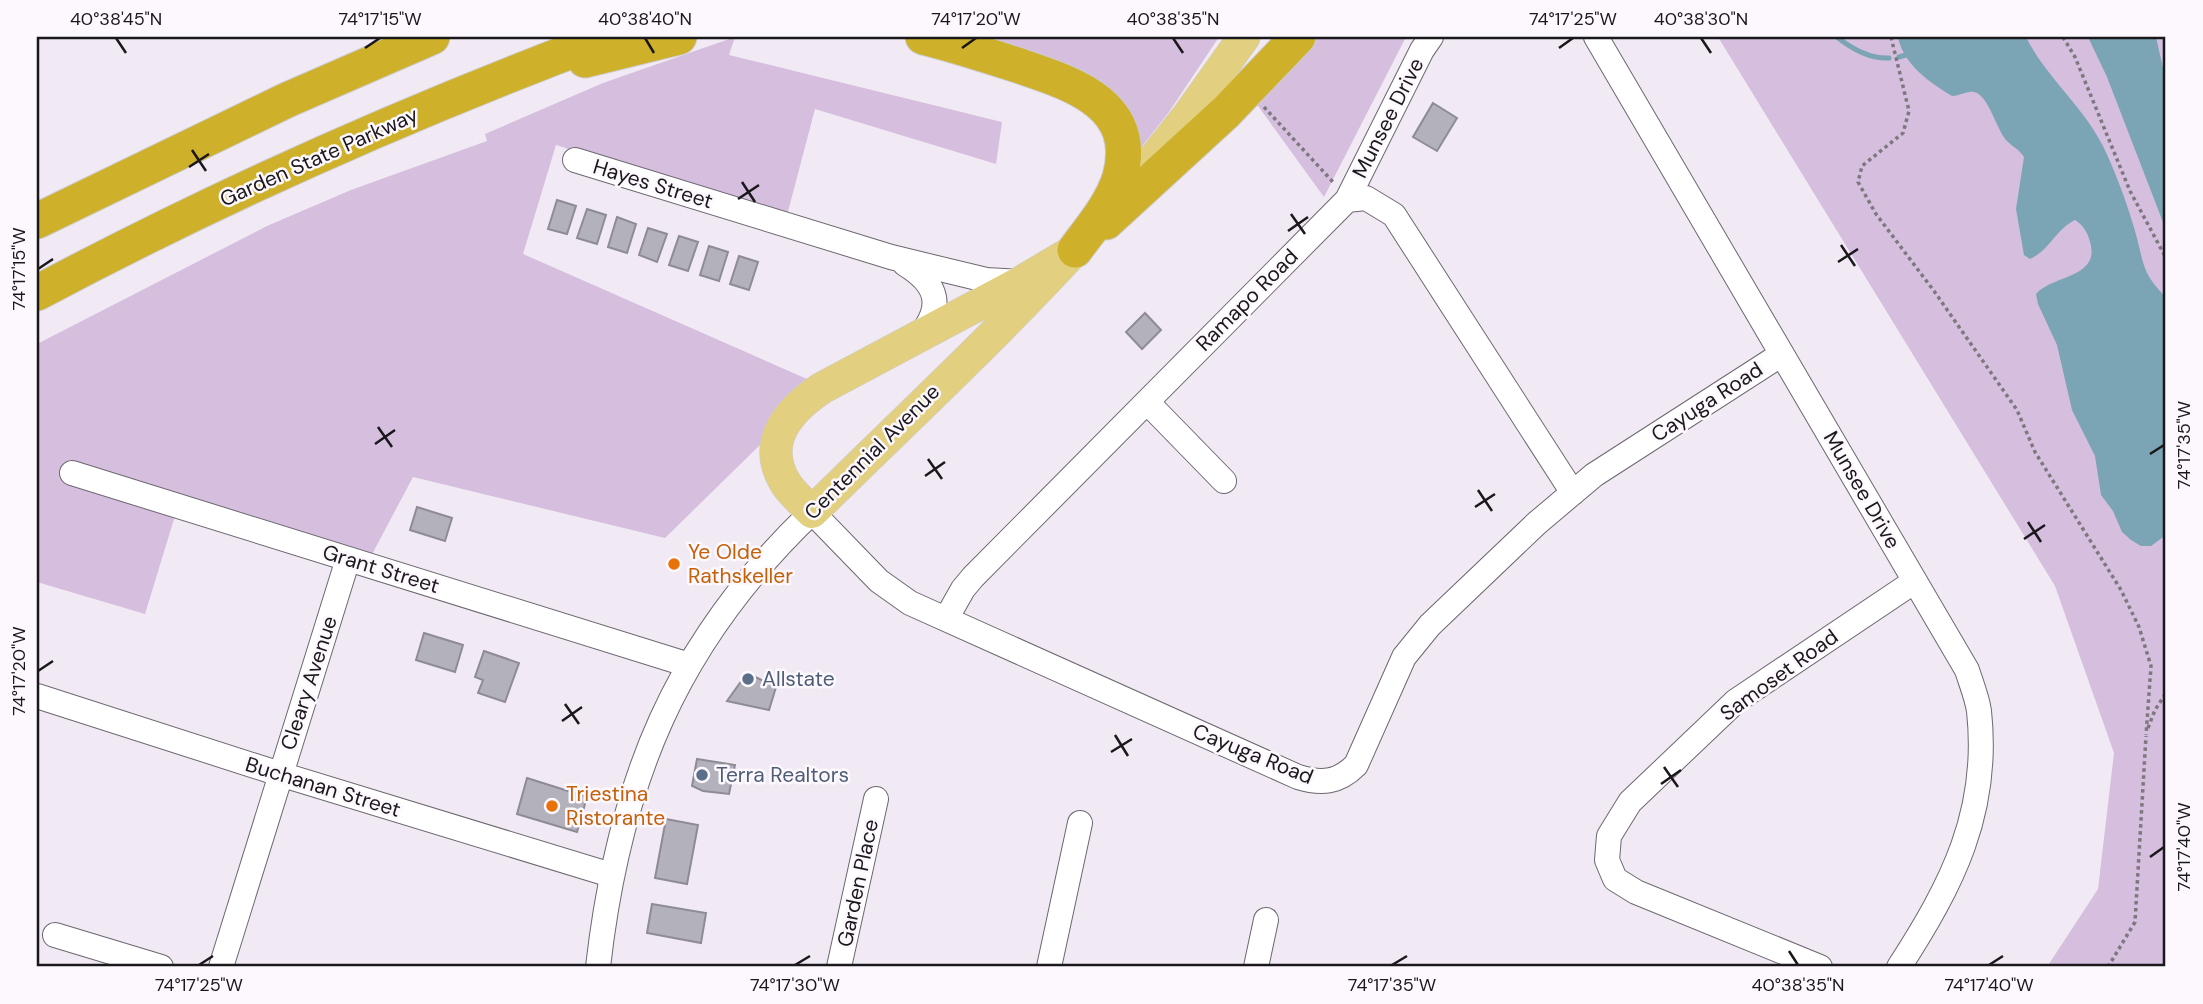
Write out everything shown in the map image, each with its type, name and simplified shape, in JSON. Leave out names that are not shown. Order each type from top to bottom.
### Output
[{"type":"highway","points":[[37,221],[287,100],[432,37]]},
{"type":"highway","name":"Garden State Parkway","points":[[37,293],[166,227],[291,169],[418,113],[608,37]]},
{"type":"highway","points":[[418,113],[553,69],[679,37]]},
{"type":"highway","points":[[923,37],[1066,82],[1086,92],[1107,109],[1114,119],[1121,141],[1122,166],[1104,210],[1075,250]]},
{"type":"highway","points":[[1075,250],[1226,112],[1298,37]]},
{"type":"main road","name":"Centennial Avenue","points":[[812,512],[1075,250],[1187,117],[1244,37]]},
{"type":"main road","points":[[812,512],[786,484],[779,464],[778,444],[786,419],[800,403],[822,388],[1021,282],[1075,250]]},
{"type":"street","name":"Munsee Drive","points":[[1347,200],[1431,37]]},
{"type":"street","name":"Munsee Drive","points":[[1596,37],[1967,670],[1979,709],[1980,760],[1974,816],[1954,874],[1927,924],[1899,967]]},
{"type":"street","name":"Hayes Street","points":[[575,160],[891,257],[986,280],[1021,282]]},
{"type":"street","points":[[1347,200],[1366,198],[1394,215],[1573,493]]},
{"type":"street","name":"Ramapo Road","points":[[946,619],[973,577],[1347,200]]},
{"type":"street","name":"Hayes Street","points":[[891,257],[923,277],[934,294],[934,312],[918,338]]},
{"type":"street","name":"Cayuga Road","points":[[812,512],[889,590],[910,603],[1298,777],[1314,782],[1331,782],[1345,776],[1356,765],[1404,657],[1430,625],[1537,523],[1594,475],[1782,354]]},
{"type":"street","points":[[1147,402],[1224,481]]},
{"type":"street","name":"Grant Street","points":[[72,473],[689,666]]},
{"type":"street","name":"Centennial Avenue","points":[[598,967],[611,875],[623,822],[642,764],[666,709],[689,666],[728,605],[753,573],[812,512]]},
{"type":"street","name":"Cleary Avenue","points":[[220,967],[348,559]]},
{"type":"street","name":"Samoset Road","points":[[1820,967],[1636,892],[1623,884],[1615,879],[1607,860],[1609,836],[1630,802],[1736,701],[1915,581]]},
{"type":"street","name":"Buchanan Street","points":[[37,695],[280,774],[611,875]]},
{"type":"street","name":"Garden Place","points":[[839,967],[876,799]]},
{"type":"street","points":[[1049,967],[1080,822]]},
{"type":"street","points":[[1256,967],[1266,920]]},
{"type":"street","points":[[55,935],[161,967]]},
{"type":"path","points":[[1891,37],[1909,110],[1903,133],[1862,166],[1858,182],[1876,214],[1934,291],[2017,410],[2035,452],[2121,590],[2139,627],[2151,666],[2135,922],[2108,967]]},
{"type":"path","points":[[2063,37],[2075,57],[2130,191],[2166,258]]},
{"type":"path","points":[[1261,104],[1315,161],[1347,200]]},
{"type":"path","points":[[2146,735],[2155,710],[2166,693]]},
{"type":"shaded area","points":[[735,37],[729,55],[1002,122],[996,164],[815,109],[786,219],[556,145],[523,254],[807,379],[766,439],[665,538],[413,477],[368,562],[178,506],[145,614],[37,582],[37,344],[267,226],[351,190],[487,141],[485,134],[603,83]]},
{"type":"shaded area","points":[[959,37],[1219,37],[1169,112],[1136,154],[1129,139]]},
{"type":"shaded area","points":[[1312,37],[1406,37],[1324,197],[1253,99]]},
{"type":"shaded area","points":[[1718,37],[2166,37],[2166,967],[2047,967],[2098,889],[2114,753],[2055,586]]},
{"type":"water","points":[[1898,37],[2026,37],[2034,52],[2095,131],[2103,146],[2125,199],[2144,267],[2166,297],[2166,535],[2151,546],[2141,546],[2122,532],[2113,511],[2101,495],[2095,456],[2072,410],[2057,345],[2038,304],[2036,294],[2043,288],[2082,269],[2088,263],[2091,254],[2086,232],[2075,220],[2037,255],[2030,259],[2024,255],[2016,209],[2024,157],[2004,137],[1980,95],[1971,92],[1952,96],[1935,85],[1911,64]]},
{"type":"water","points":[[2088,37],[2156,37],[2166,81],[2166,230],[2107,77]]},
{"type":"building","points":[[1433,103],[1457,118],[1437,151],[1413,137]]},
{"type":"building","points":[[557,200],[576,206],[567,234],[548,229]]},
{"type":"building","points":[[587,209],[606,215],[597,244],[577,238]]},
{"type":"building","points":[[617,217],[636,224],[627,253],[608,247]]},
{"type":"building","points":[[648,228],[667,234],[657,262],[639,255]]},
{"type":"building","points":[[679,236],[698,242],[688,271],[669,265]]},
{"type":"building","points":[[709,246],[728,252],[719,281],[700,275]]},
{"type":"building","points":[[739,256],[758,262],[749,290],[730,284]]},
{"type":"building","points":[[1145,313],[1161,330],[1142,349],[1126,332]]},
{"type":"building","points":[[417,507],[452,518],[445,541],[410,530]]},
{"type":"building","points":[[424,633],[463,645],[455,672],[416,660]]},
{"type":"building","points":[[484,651],[519,663],[505,702],[478,693],[483,680],[475,677]]},
{"type":"building","points":[[747,673],[776,687],[769,710],[727,701]]},
{"type":"building","points":[[697,759],[735,765],[729,794],[703,791],[692,786]]},
{"type":"building","name":"Triestina Ristorante","points":[[527,778],[587,797],[577,832],[517,814]]},
{"type":"building","points":[[666,819],[698,825],[687,884],[655,878]]},
{"type":"building","points":[[652,904],[706,913],[701,943],[647,933]]},
{"type":"waterway","points":[[1837,37],[1861,52],[1889,58]]},
{"type":"waterway","points":[[1899,57],[1906,55]]},
{"type":"place","name":"Ye Olde Rathskeller","points":[[674,564]]},
{"type":"place","name":"Allstate","points":[[748,679]]},
{"type":"place","name":"Terra Realtors","points":[[702,775]]},
{"type":"place","name":"Triestina Ristorante","points":[[552,806]]}]
